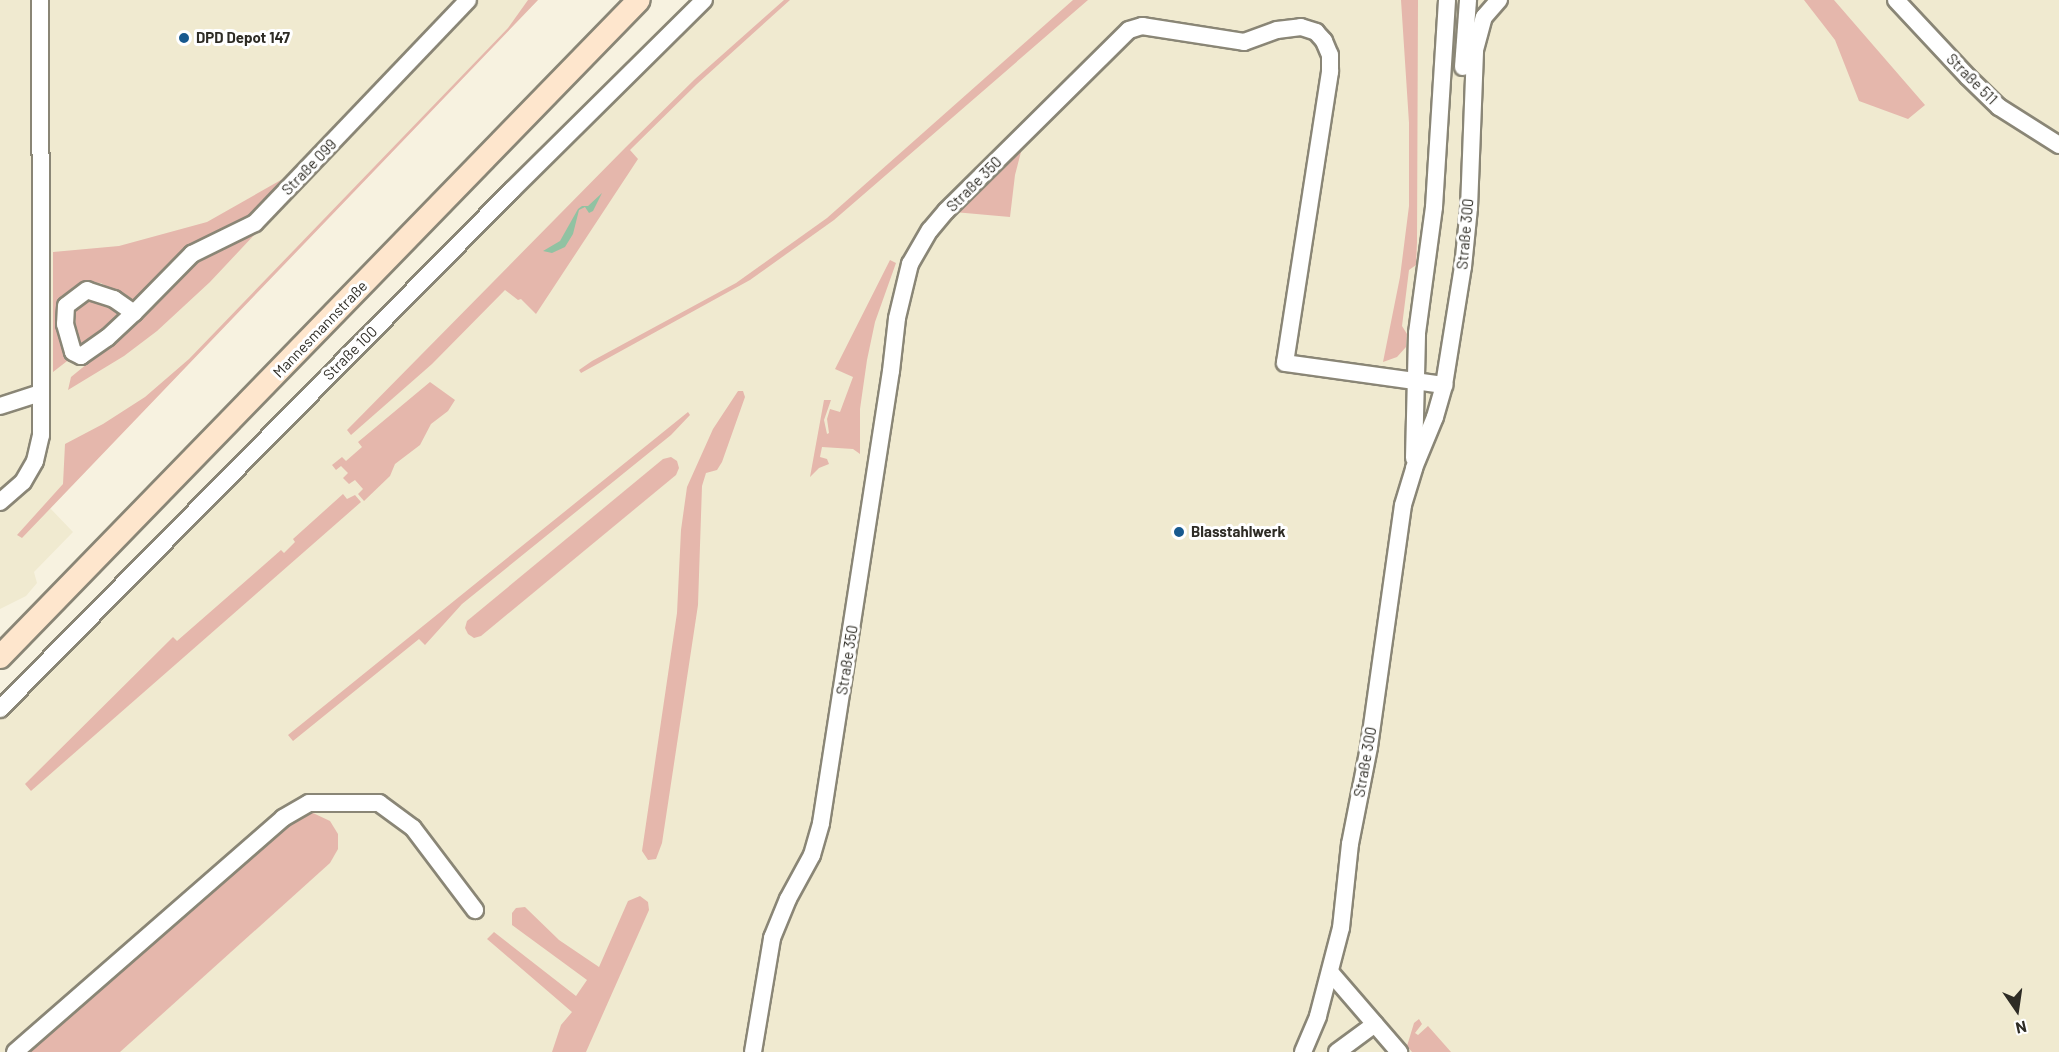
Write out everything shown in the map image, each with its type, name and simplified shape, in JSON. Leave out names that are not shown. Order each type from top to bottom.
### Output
[{"type":"main road","name":"Mannesmannstraße","points":[[0,657],[639,0]]},
{"type":"street","points":[[0,502],[24,482],[35,461],[41,435],[40,0]]},
{"type":"street","name":"Straße 099","points":[[134,314],[192,254],[255,223],[468,0]]},
{"type":"street","name":"Straße 100","points":[[0,709],[512,190],[704,0]]},
{"type":"street","name":"Straße 300","points":[[1414,468],[1417,333],[1434,207],[1447,0]]},
{"type":"street","points":[[1468,0],[1464,46],[1463,145],[1469,208]]},
{"type":"street","name":"Straße 300","points":[[1303,1052],[1318,1016],[1341,928],[1350,844],[1369,747],[1403,505],[1414,468],[1435,417],[1444,385],[1463,267],[1469,208],[1474,50],[1484,17],[1499,0]]},
{"type":"street","name":"Straße 511","points":[[1896,0],[1999,107],[2059,145]]},
{"type":"street","name":"Straße 350","points":[[753,1052],[772,938],[788,898],[812,855],[821,823],[902,291],[910,264],[930,230],[946,211],[1130,30],[1142,26],[1245,42],[1277,30],[1301,27],[1316,32],[1324,41],[1330,55],[1329,72],[1285,363],[1444,385]]},
{"type":"street","points":[[0,406],[40,393]]},
{"type":"street","points":[[15,1052],[283,818],[309,804],[379,803],[413,828],[475,910]]},
{"type":"street","points":[[1330,972],[1400,1052]]},
{"type":"street","points":[[1337,1052],[1375,1024]]},
{"type":"shaded area","points":[[0,0],[538,0],[50,508],[73,532],[34,572],[37,583],[26,596],[0,609]]},
{"type":"shaded area","points":[[528,0],[538,0],[22,538],[17,535],[63,484],[65,444],[103,424],[145,397],[189,359],[508,28]]},
{"type":"shaded area","points":[[692,0],[2059,0],[2059,1052],[0,1052],[0,698]]},
{"type":"shaded area","points":[[784,0],[790,0],[697,84],[630,150],[638,159],[536,314],[521,299],[518,300],[505,290],[432,364],[351,435],[347,430],[626,147],[695,79]]},
{"type":"shaded area","points":[[1073,0],[1088,0],[834,220],[750,280],[581,373],[579,370],[592,361],[736,283],[827,218]]},
{"type":"shaded area","points":[[1401,0],[1418,0],[1416,265],[1409,270],[1402,326],[1407,334],[1406,347],[1397,357],[1383,362],[1400,277],[1409,206],[1409,123]]},
{"type":"shaded area","points":[[1804,0],[1834,0],[1925,105],[1908,119],[1859,101],[1835,40]]},
{"type":"shaded area","points":[[1020,146],[1022,148],[1015,175],[1010,217],[954,212]]},
{"type":"shaded area","points":[[295,172],[252,218],[219,235],[207,236],[189,248],[139,301],[128,300],[101,283],[86,282],[73,287],[61,301],[58,328],[60,344],[71,358],[53,372],[53,252],[119,246],[207,222]]},
{"type":"shaded area","points":[[602,193],[593,211],[589,213],[585,207],[579,210],[573,234],[565,247],[552,253],[543,251],[560,241],[578,209],[588,206]]},
{"type":"shaded area","points":[[255,231],[256,233],[210,282],[157,331],[124,356],[68,390],[71,377],[115,341],[194,261]]},
{"type":"shaded area","points":[[890,260],[896,263],[875,322],[867,360],[860,409],[860,454],[853,449],[822,447],[820,457],[827,459],[829,464],[819,468],[810,477],[824,400],[831,400],[824,420],[827,434],[829,433],[827,419],[830,409],[840,412],[853,377],[835,369]]},
{"type":"shaded area","points":[[93,297],[126,315],[89,345],[79,344],[76,340],[75,309],[77,304]]},
{"type":"shaded area","points":[[430,382],[455,400],[448,411],[431,424],[420,445],[395,464],[390,476],[364,501],[358,494],[363,489],[355,480],[349,484],[343,478],[348,473],[341,466],[336,470],[332,465],[342,457],[346,461],[362,447],[358,442]]},
{"type":"shaded area","points":[[738,391],[743,391],[745,397],[722,462],[717,470],[706,473],[702,486],[698,605],[662,843],[656,859],[648,860],[642,851],[677,613],[681,530],[687,487],[713,429]]},
{"type":"shaded area","points":[[688,412],[690,415],[671,435],[462,604],[425,645],[419,639],[293,741],[288,735]]},
{"type":"shaded area","points":[[671,457],[677,461],[679,468],[676,475],[481,636],[474,638],[468,634],[465,628],[467,621],[663,459]]},
{"type":"shaded area","points":[[343,494],[347,499],[355,495],[361,502],[31,791],[25,784],[173,637],[177,641],[281,550],[284,553],[295,542],[293,539]]},
{"type":"shaded area","points":[[313,813],[330,821],[338,834],[338,849],[330,863],[120,1052],[29,1052],[291,821]]},
{"type":"shaded area","points":[[640,896],[648,902],[649,910],[586,1052],[552,1052],[561,1025],[572,1012],[487,939],[494,932],[576,996],[587,980],[512,925],[512,913],[516,908],[525,907],[559,940],[599,967],[628,901]]},
{"type":"shaded area","points":[[1419,1019],[1422,1024],[1415,1033],[1418,1035],[1428,1026],[1451,1052],[1412,1052],[1407,1046],[1414,1023]]},
{"type":"place","name":"DPD Depot 147","points":[[184,38]]},
{"type":"place","name":"Blasstahlwerk","points":[[1179,532]]}]
